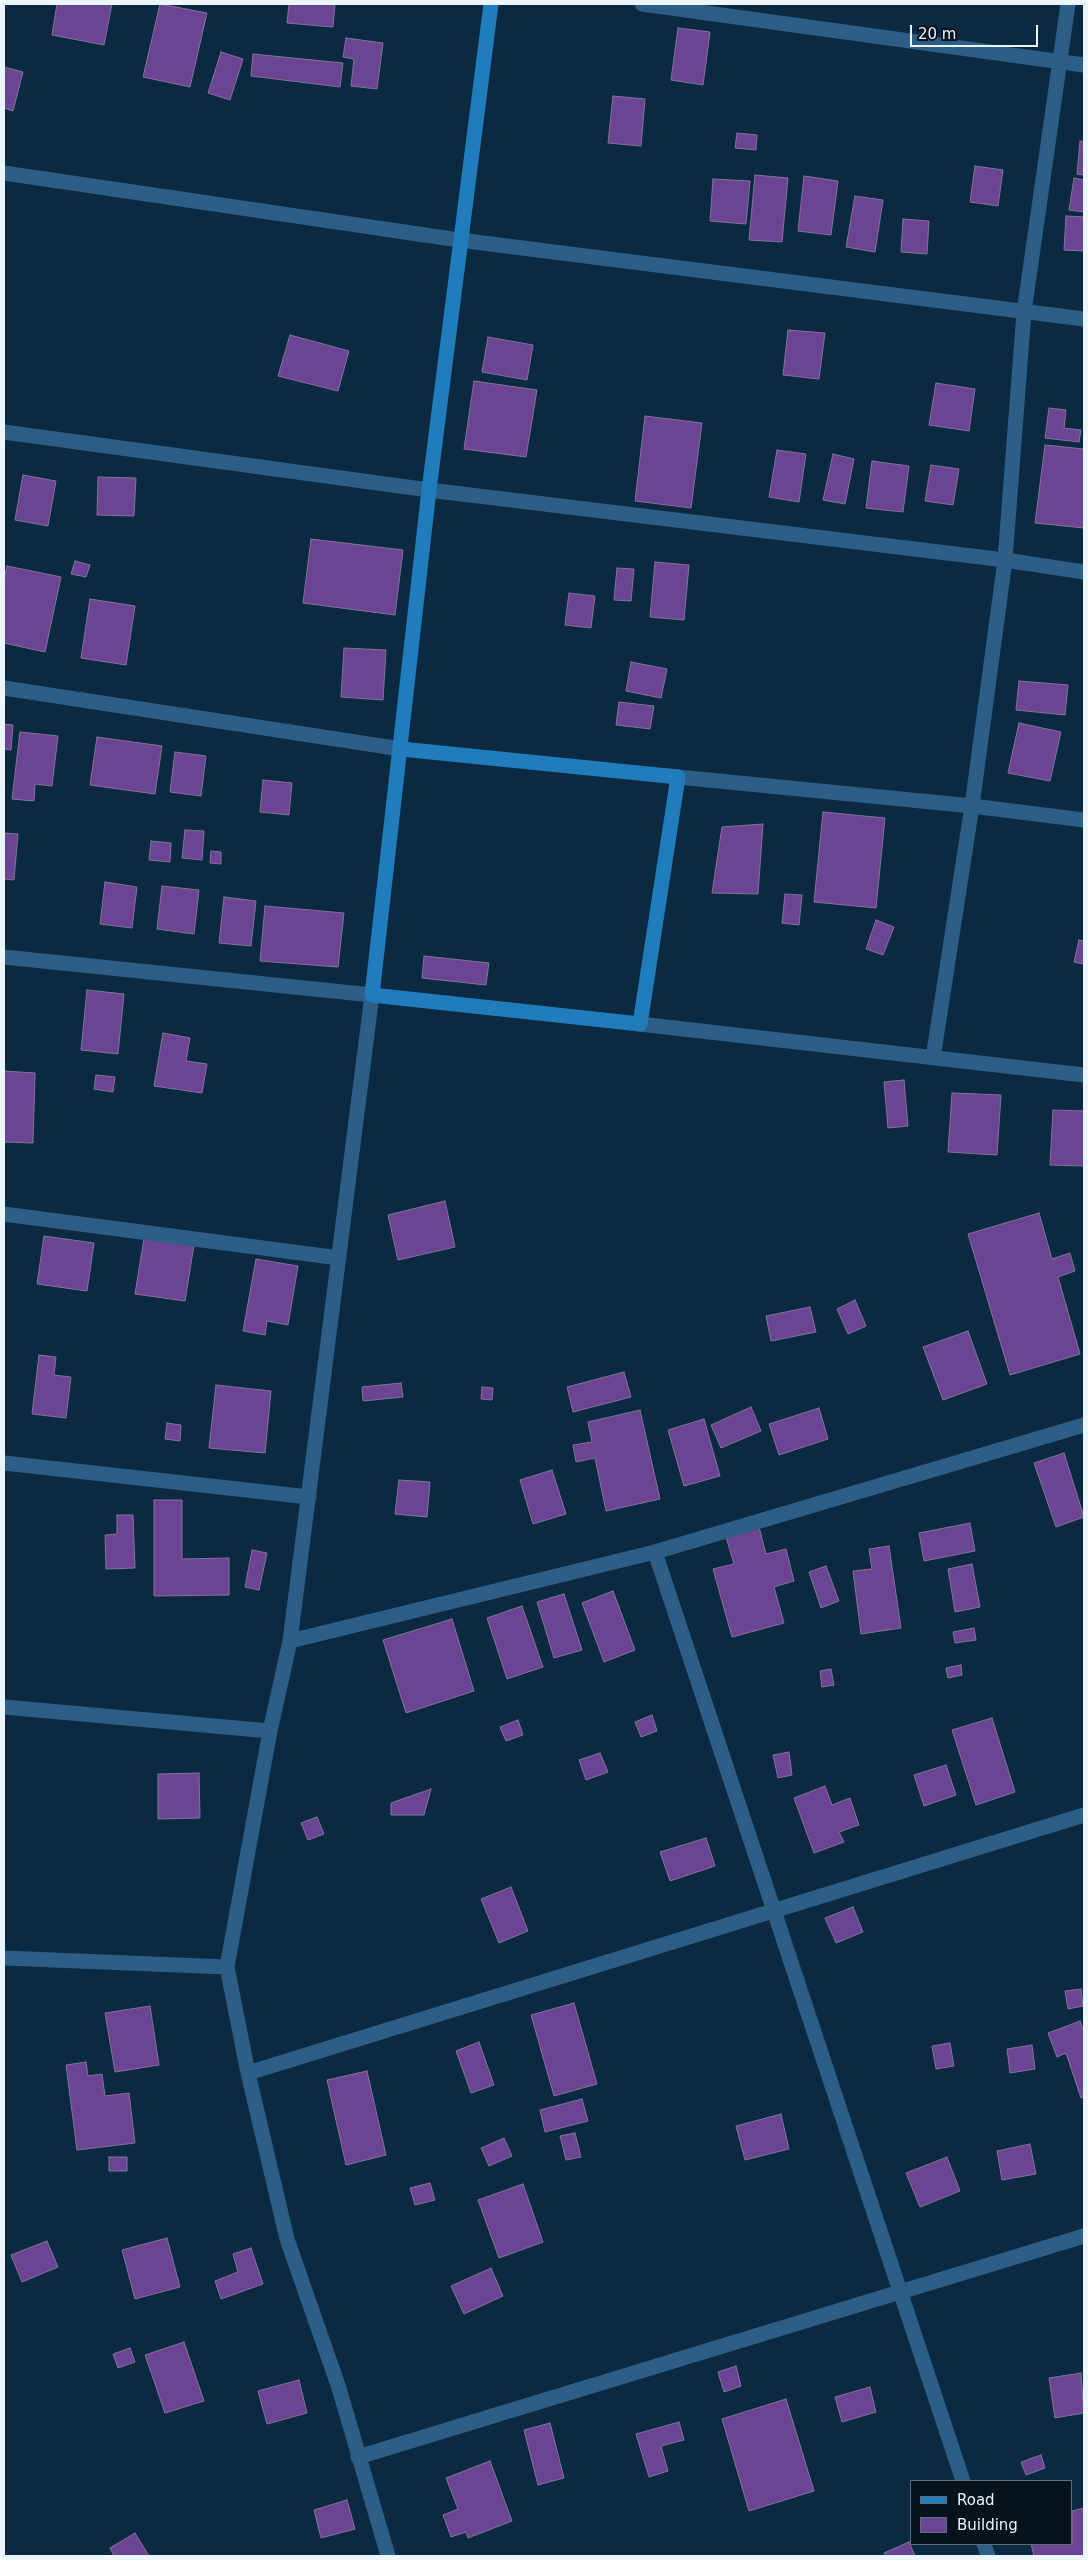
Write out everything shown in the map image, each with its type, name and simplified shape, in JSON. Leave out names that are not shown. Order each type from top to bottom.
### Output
[{"type":"street","points":[[388,2556],[339,2388],[287,2239],[248,2073],[227,1967],[270,1731],[290,1641],[372,995],[429,490],[491,4]]},
{"type":"street","points":[[642,4],[1084,65]]},
{"type":"street","points":[[932,1058],[972,806],[1005,560],[1024,312],[1068,4]]},
{"type":"street","points":[[4,173],[460,240],[1084,319]]},
{"type":"street","points":[[4,432],[429,490],[1005,560],[1084,572]]},
{"type":"street","points":[[4,688],[401,749],[972,806],[1084,820]]},
{"type":"street","points":[[640,1024],[678,777]]},
{"type":"street","points":[[4,957],[640,1024],[1084,1075]]},
{"type":"street","points":[[4,1214],[339,1258]]},
{"type":"street","points":[[290,1641],[655,1552],[1084,1426]]},
{"type":"street","points":[[4,1463],[309,1497]]},
{"type":"street","points":[[655,1552],[963,2480]]},
{"type":"street","points":[[4,1707],[270,1731]]},
{"type":"street","points":[[248,2073],[1084,1815]]},
{"type":"street","points":[[4,1958],[227,1967]]},
{"type":"street","points":[[358,2457],[1084,2236]]},
{"type":"building","points":[[57,4],[112,4],[104,45],[52,35]]},
{"type":"building","points":[[160,4],[207,13],[190,87],[143,77]]},
{"type":"building","points":[[289,4],[335,4],[333,27],[287,23]]},
{"type":"building","points":[[678,28],[710,32],[703,85],[671,80]]},
{"type":"building","points":[[346,38],[383,43],[377,89],[351,86],[354,59],[343,57]]},
{"type":"building","points":[[221,52],[243,59],[230,100],[208,93]]},
{"type":"building","points":[[253,54],[343,63],[340,87],[251,76]]},
{"type":"building","points":[[4,67],[23,72],[13,111],[4,108]]},
{"type":"building","points":[[613,96],[645,99],[641,146],[608,143]]},
{"type":"building","points":[[737,133],[757,135],[756,150],[735,148]]},
{"type":"building","points":[[1080,141],[1084,142],[1084,175],[1077,174]]},
{"type":"building","points":[[975,166],[1003,170],[998,206],[970,202]]},
{"type":"building","points":[[755,175],[788,178],[782,242],[749,240]]},
{"type":"building","points":[[804,176],[838,181],[831,235],[798,231]]},
{"type":"building","points":[[1074,178],[1084,180],[1084,212],[1069,210]]},
{"type":"building","points":[[713,179],[750,181],[746,224],[710,221]]},
{"type":"building","points":[[855,196],[883,200],[875,252],[846,247]]},
{"type":"building","points":[[1066,216],[1084,217],[1084,251],[1064,250]]},
{"type":"building","points":[[903,219],[929,221],[927,254],[901,252]]},
{"type":"building","points":[[788,330],[825,333],[819,379],[783,375]]},
{"type":"building","points":[[290,335],[349,351],[338,391],[278,376]]},
{"type":"building","points":[[488,337],[533,345],[527,380],[482,372]]},
{"type":"building","points":[[474,381],[537,390],[526,457],[464,449]]},
{"type":"building","points":[[936,383],[975,389],[969,431],[929,425]]},
{"type":"building","points":[[1049,408],[1066,410],[1064,428],[1081,430],[1079,442],[1045,438]]},
{"type":"building","points":[[645,416],[702,423],[691,508],[635,501]]},
{"type":"building","points":[[1045,445],[1084,449],[1084,528],[1035,523]]},
{"type":"building","points":[[777,450],[806,454],[799,502],[769,497]]},
{"type":"building","points":[[833,454],[854,459],[845,504],[823,500]]},
{"type":"building","points":[[872,461],[909,466],[903,512],[866,508]]},
{"type":"building","points":[[931,465],[959,469],[953,505],[925,501]]},
{"type":"building","points":[[23,475],[56,481],[48,526],[15,520]]},
{"type":"building","points":[[98,477],[136,478],[134,516],[97,515]]},
{"type":"building","points":[[311,539],[403,550],[395,615],[303,603]]},
{"type":"building","points":[[75,561],[90,565],[86,577],[71,574]]},
{"type":"building","points":[[655,562],[689,565],[684,620],[650,617]]},
{"type":"building","points":[[7,566],[61,577],[45,652],[4,643],[4,579]]},
{"type":"building","points":[[617,568],[634,569],[631,601],[614,600]]},
{"type":"building","points":[[569,593],[595,596],[591,628],[565,625]]},
{"type":"building","points":[[90,599],[135,606],[126,665],[81,658]]},
{"type":"building","points":[[344,648],[386,650],[383,700],[341,697]]},
{"type":"building","points":[[631,662],[667,669],[661,698],[626,691]]},
{"type":"building","points":[[1019,681],[1068,685],[1065,715],[1016,710]]},
{"type":"building","points":[[619,702],[654,706],[650,729],[616,725]]},
{"type":"building","points":[[1019,723],[1061,732],[1050,781],[1008,773]]},
{"type":"building","points":[[4,724],[13,725],[11,750],[4,749]]},
{"type":"building","points":[[20,732],[58,736],[52,786],[35,784],[34,801],[12,799]]},
{"type":"building","points":[[97,737],[162,746],[155,794],[90,785]]},
{"type":"building","points":[[175,752],[206,756],[201,796],[170,792]]},
{"type":"building","points":[[263,780],[292,783],[289,815],[260,812]]},
{"type":"building","points":[[823,812],[885,818],[876,908],[814,902]]},
{"type":"building","points":[[763,824],[758,894],[712,893],[722,827]]},
{"type":"building","points":[[185,830],[204,831],[202,860],[182,858]]},
{"type":"building","points":[[4,833],[18,834],[14,880],[4,879]]},
{"type":"building","points":[[151,841],[171,843],[170,862],[149,860]]},
{"type":"building","points":[[211,851],[221,852],[221,864],[210,863]]},
{"type":"building","points":[[105,882],[137,887],[132,928],[100,924]]},
{"type":"building","points":[[162,886],[199,890],[194,934],[157,929]]},
{"type":"building","points":[[785,894],[802,895],[799,925],[782,923]]},
{"type":"building","points":[[224,897],[256,901],[251,946],[219,943]]},
{"type":"building","points":[[265,906],[344,913],[338,967],[260,961]]},
{"type":"building","points":[[876,920],[894,927],[883,955],[866,949]]},
{"type":"building","points":[[1079,940],[1084,941],[1084,964],[1074,962]]},
{"type":"building","points":[[424,956],[489,963],[486,985],[422,978]]},
{"type":"building","points":[[87,990],[124,994],[118,1054],[81,1050]]},
{"type":"building","points":[[163,1033],[190,1038],[186,1061],[207,1064],[202,1093],[154,1086]]},
{"type":"building","points":[[4,1071],[35,1073],[33,1143],[4,1142]]},
{"type":"building","points":[[96,1075],[115,1077],[113,1092],[94,1089]]},
{"type":"building","points":[[904,1080],[908,1126],[888,1128],[884,1082]]},
{"type":"building","points":[[952,1093],[1001,1095],[997,1155],[948,1152]]},
{"type":"building","points":[[1053,1110],[1084,1111],[1084,1166],[1050,1165]]},
{"type":"building","points":[[445,1201],[455,1247],[398,1260],[388,1215]]},
{"type":"building","points":[[1039,1213],[1052,1259],[1070,1253],[1075,1271],[1058,1277],[1080,1354],[1010,1375],[968,1234]]},
{"type":"building","points":[[44,1236],[94,1243],[87,1291],[37,1284]]},
{"type":"building","points":[[144,1238],[194,1245],[185,1301],[135,1294]]},
{"type":"building","points":[[256,1259],[298,1266],[288,1325],[267,1321],[265,1335],[243,1331]]},
{"type":"building","points":[[855,1300],[866,1326],[848,1334],[837,1309]]},
{"type":"building","points":[[810,1307],[816,1332],[771,1341],[766,1316]]},
{"type":"building","points":[[968,1331],[987,1384],[943,1400],[923,1347]]},
{"type":"building","points":[[39,1355],[56,1357],[54,1375],[71,1377],[66,1418],[32,1414]]},
{"type":"building","points":[[624,1372],[631,1397],[573,1412],[567,1387]]},
{"type":"building","points":[[401,1383],[403,1397],[363,1401],[362,1387]]},
{"type":"building","points":[[216,1385],[271,1391],[265,1453],[209,1448]]},
{"type":"building","points":[[482,1387],[493,1388],[492,1400],[481,1399]]},
{"type":"building","points":[[751,1407],[761,1431],[721,1448],[711,1425]]},
{"type":"building","points":[[819,1408],[828,1439],[779,1455],[769,1424]]},
{"type":"building","points":[[640,1410],[660,1499],[606,1511],[595,1458],[576,1462],[573,1445],[592,1442],[588,1422]]},
{"type":"building","points":[[704,1419],[720,1476],[684,1486],[668,1430]]},
{"type":"building","points":[[167,1423],[181,1425],[180,1441],[165,1439]]},
{"type":"building","points":[[1064,1453],[1084,1517],[1056,1527],[1034,1463]]},
{"type":"building","points":[[552,1470],[566,1514],[533,1524],[520,1480]]},
{"type":"building","points":[[399,1480],[430,1482],[427,1517],[395,1514]]},
{"type":"building","points":[[154,1500],[182,1500],[182,1559],[229,1558],[229,1595],[154,1596]]},
{"type":"building","points":[[117,1515],[133,1515],[135,1568],[106,1569],[105,1535],[117,1534]]},
{"type":"building","points":[[970,1523],[975,1551],[924,1561],[919,1533]]},
{"type":"building","points":[[759,1527],[766,1554],[786,1549],[794,1581],[774,1587],[784,1623],[732,1637],[713,1569],[734,1564],[726,1537]]},
{"type":"building","points":[[889,1546],[901,1628],[861,1634],[853,1571],[872,1569],[869,1549]]},
{"type":"building","points":[[252,1550],[267,1553],[259,1590],[245,1587]]},
{"type":"building","points":[[972,1564],[980,1607],[955,1612],[948,1569]]},
{"type":"building","points":[[826,1566],[839,1601],[821,1608],[809,1572]]},
{"type":"building","points":[[613,1591],[635,1650],[604,1662],[582,1603]]},
{"type":"building","points":[[564,1594],[582,1650],[554,1658],[537,1602]]},
{"type":"building","points":[[522,1606],[543,1667],[507,1679],[487,1618]]},
{"type":"building","points":[[452,1619],[474,1691],[406,1713],[383,1640]]},
{"type":"building","points":[[974,1628],[976,1640],[955,1643],[953,1632]]},
{"type":"building","points":[[961,1665],[962,1675],[948,1678],[946,1668]]},
{"type":"building","points":[[831,1669],[834,1685],[822,1687],[820,1671]]},
{"type":"building","points":[[652,1715],[657,1731],[641,1737],[635,1722]]},
{"type":"building","points":[[992,1718],[1015,1792],[976,1805],[952,1730]]},
{"type":"building","points":[[518,1720],[523,1735],[506,1741],[500,1727]]},
{"type":"building","points":[[789,1752],[792,1775],[778,1778],[773,1755]]},
{"type":"building","points":[[600,1753],[608,1772],[586,1780],[579,1760]]},
{"type":"building","points":[[946,1765],[956,1795],[924,1806],[914,1775]]},
{"type":"building","points":[[199,1773],[200,1818],[158,1819],[158,1774]]},
{"type":"building","points":[[825,1786],[832,1805],[850,1798],[859,1825],[839,1832],[844,1842],[814,1853],[794,1798]]},
{"type":"building","points":[[431,1789],[424,1815],[391,1815],[391,1803]]},
{"type":"building","points":[[317,1817],[324,1834],[308,1840],[301,1823]]},
{"type":"building","points":[[706,1838],[715,1866],[670,1881],[660,1852]]},
{"type":"building","points":[[511,1887],[528,1931],[499,1943],[481,1899]]},
{"type":"building","points":[[853,1907],[863,1932],[836,1943],[825,1918]]},
{"type":"building","points":[[1081,1989],[1083,2006],[1068,2009],[1065,1991]]},
{"type":"building","points":[[574,2003],[597,2084],[554,2096],[531,2015]]},
{"type":"building","points":[[150,2006],[159,2065],[115,2072],[105,2013]]},
{"type":"building","points":[[1080,2021],[1084,2032],[1084,2097],[1081,2098],[1066,2053],[1057,2057],[1048,2033]]},
{"type":"building","points":[[479,2042],[494,2085],[471,2093],[456,2051]]},
{"type":"building","points":[[950,2043],[954,2066],[936,2069],[932,2046]]},
{"type":"building","points":[[1032,2045],[1035,2069],[1010,2073],[1007,2049]]},
{"type":"building","points":[[86,2062],[88,2076],[102,2074],[105,2096],[129,2093],[135,2143],[77,2150],[66,2065]]},
{"type":"building","points":[[367,2071],[386,2155],[346,2165],[327,2080]]},
{"type":"building","points":[[582,2099],[588,2121],[545,2132],[540,2110]]},
{"type":"building","points":[[781,2114],[789,2149],[745,2160],[736,2126]]},
{"type":"building","points":[[575,2133],[581,2157],[566,2160],[560,2136]]},
{"type":"building","points":[[504,2138],[512,2156],[489,2166],[481,2148]]},
{"type":"building","points":[[1030,2144],[1036,2174],[1002,2180],[997,2151]]},
{"type":"building","points":[[109,2157],[127,2157],[127,2171],[109,2171]]},
{"type":"building","points":[[947,2157],[960,2191],[920,2207],[906,2173]]},
{"type":"building","points":[[430,2183],[435,2200],[415,2205],[410,2188]]},
{"type":"building","points":[[523,2184],[543,2242],[499,2258],[478,2200]]},
{"type":"building","points":[[167,2238],[180,2287],[135,2299],[122,2250]]},
{"type":"building","points":[[47,2241],[58,2267],[22,2282],[11,2255]]},
{"type":"building","points":[[251,2248],[263,2284],[221,2299],[215,2281],[238,2272],[233,2254]]},
{"type":"building","points":[[491,2268],[503,2296],[464,2314],[451,2286]]},
{"type":"building","points":[[184,2342],[204,2401],[165,2413],[145,2355]]},
{"type":"building","points":[[130,2348],[135,2362],[118,2368],[113,2354]]},
{"type":"building","points":[[736,2366],[741,2386],[724,2392],[718,2372]]},
{"type":"building","points":[[1081,2373],[1084,2413],[1055,2418],[1049,2378]]},
{"type":"building","points":[[299,2380],[307,2413],[267,2424],[258,2391]]},
{"type":"building","points":[[870,2387],[876,2412],[842,2422],[835,2397]]},
{"type":"building","points":[[786,2399],[814,2491],[749,2511],[722,2419]]},
{"type":"building","points":[[679,2422],[684,2440],[661,2446],[668,2471],[649,2477],[636,2434]]},
{"type":"building","points":[[550,2423],[564,2478],[538,2485],[524,2430]]},
{"type":"building","points":[[1041,2455],[1045,2468],[1026,2475],[1021,2462]]},
{"type":"building","points":[[490,2461],[512,2521],[468,2538],[466,2532],[451,2537],[443,2515],[458,2509],[446,2478]]},
{"type":"building","points":[[347,2500],[355,2529],[321,2538],[314,2510]]},
{"type":"building","points":[[1084,2508],[1084,2556],[1034,2556],[1031,2545],[1073,2545],[1073,2511]]},
{"type":"building","points":[[135,2533],[149,2556],[114,2556],[110,2548]]},
{"type":"building","points":[[909,2542],[915,2556],[886,2556],[884,2553]]}]
